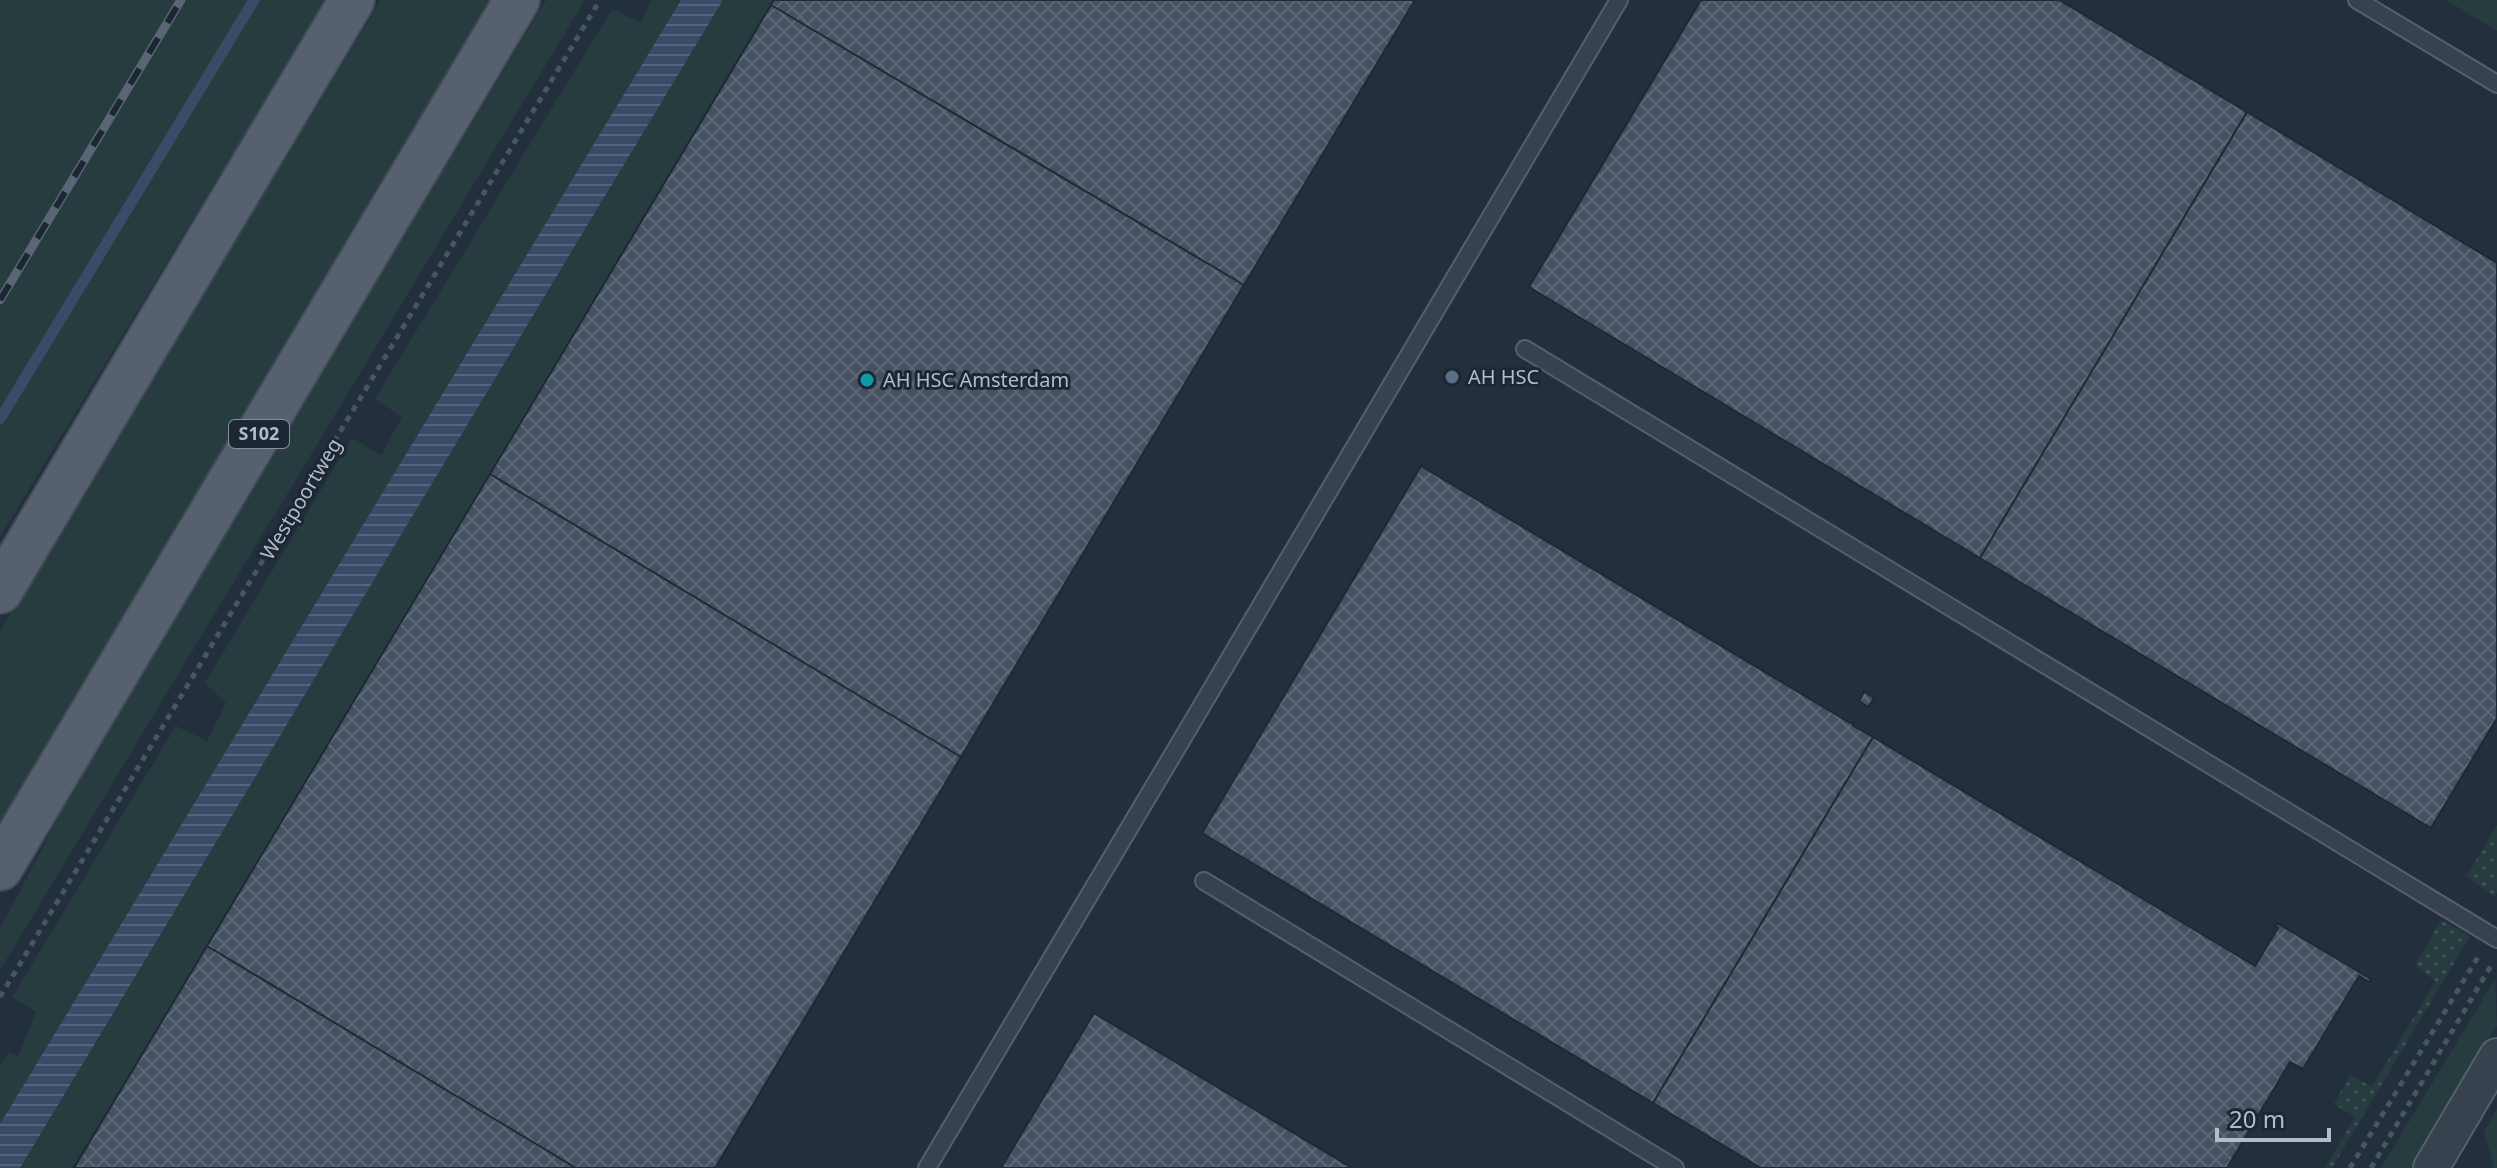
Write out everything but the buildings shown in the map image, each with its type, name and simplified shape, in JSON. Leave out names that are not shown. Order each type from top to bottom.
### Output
[{"type":"main road","points":[[0,591],[352,0]]},
{"type":"main road","name":"S102","points":[[0,868],[517,0]]},
{"type":"street","points":[[2438,1166],[2497,1056]]},
{"type":"lane","points":[[927,1168],[1149,799],[1619,0]]},
{"type":"lane","points":[[2357,0],[2497,84]]},
{"type":"lane","points":[[1525,349],[2494,937]]},
{"type":"lane","points":[[1204,881],[1675,1168]]},
{"type":"path","name":"Westpoortweg","points":[[0,997],[600,0]]},
{"type":"path","points":[[2350,1168],[2494,937]]},
{"type":"path","points":[[2371,1168],[2497,956]]},
{"type":"green space","points":[[0,0],[326,0],[0,537]]},
{"type":"green space","points":[[381,0],[496,0],[0,830],[0,631]]},
{"type":"green space","points":[[546,0],[585,0],[0,970],[0,929],[79,778]]},
{"type":"green space","points":[[651,0],[681,0],[0,1124],[0,1065],[9,1052],[18,1056],[36,1012],[12,997],[176,726],[207,741],[226,703],[205,683],[352,438],[381,455],[402,417],[375,399],[612,9],[641,23]]},
{"type":"green space","points":[[723,0],[784,0],[72,1168],[20,1168]]},
{"type":"green space","points":[[2446,0],[2497,0],[2497,31]]},
{"type":"green space","points":[[2497,825],[2497,892],[2494,897],[2467,876]]},
{"type":"green space","points":[[2441,920],[2470,936],[2332,1168],[2325,1168],[2355,1117],[2334,1104],[2350,1075],[2372,1087],[2436,981],[2415,966]]},
{"type":"green space","points":[[2495,979],[2497,1025],[2412,1168],[2381,1168]]},
{"type":"green space","points":[[2497,1109],[2497,1168],[2494,1168],[2484,1131]]},
{"type":"water","points":[[681,0],[723,0],[20,1168],[0,1168],[0,1124]]},
{"type":"waterway","points":[[0,419],[254,0]]},
{"type":"railway","points":[[0,300],[181,0]]},
{"type":"place","name":"AH HSC","points":[[1452,377]]},
{"type":"place","name":"AH HSC Amsterdam","points":[[867,380]]}]
